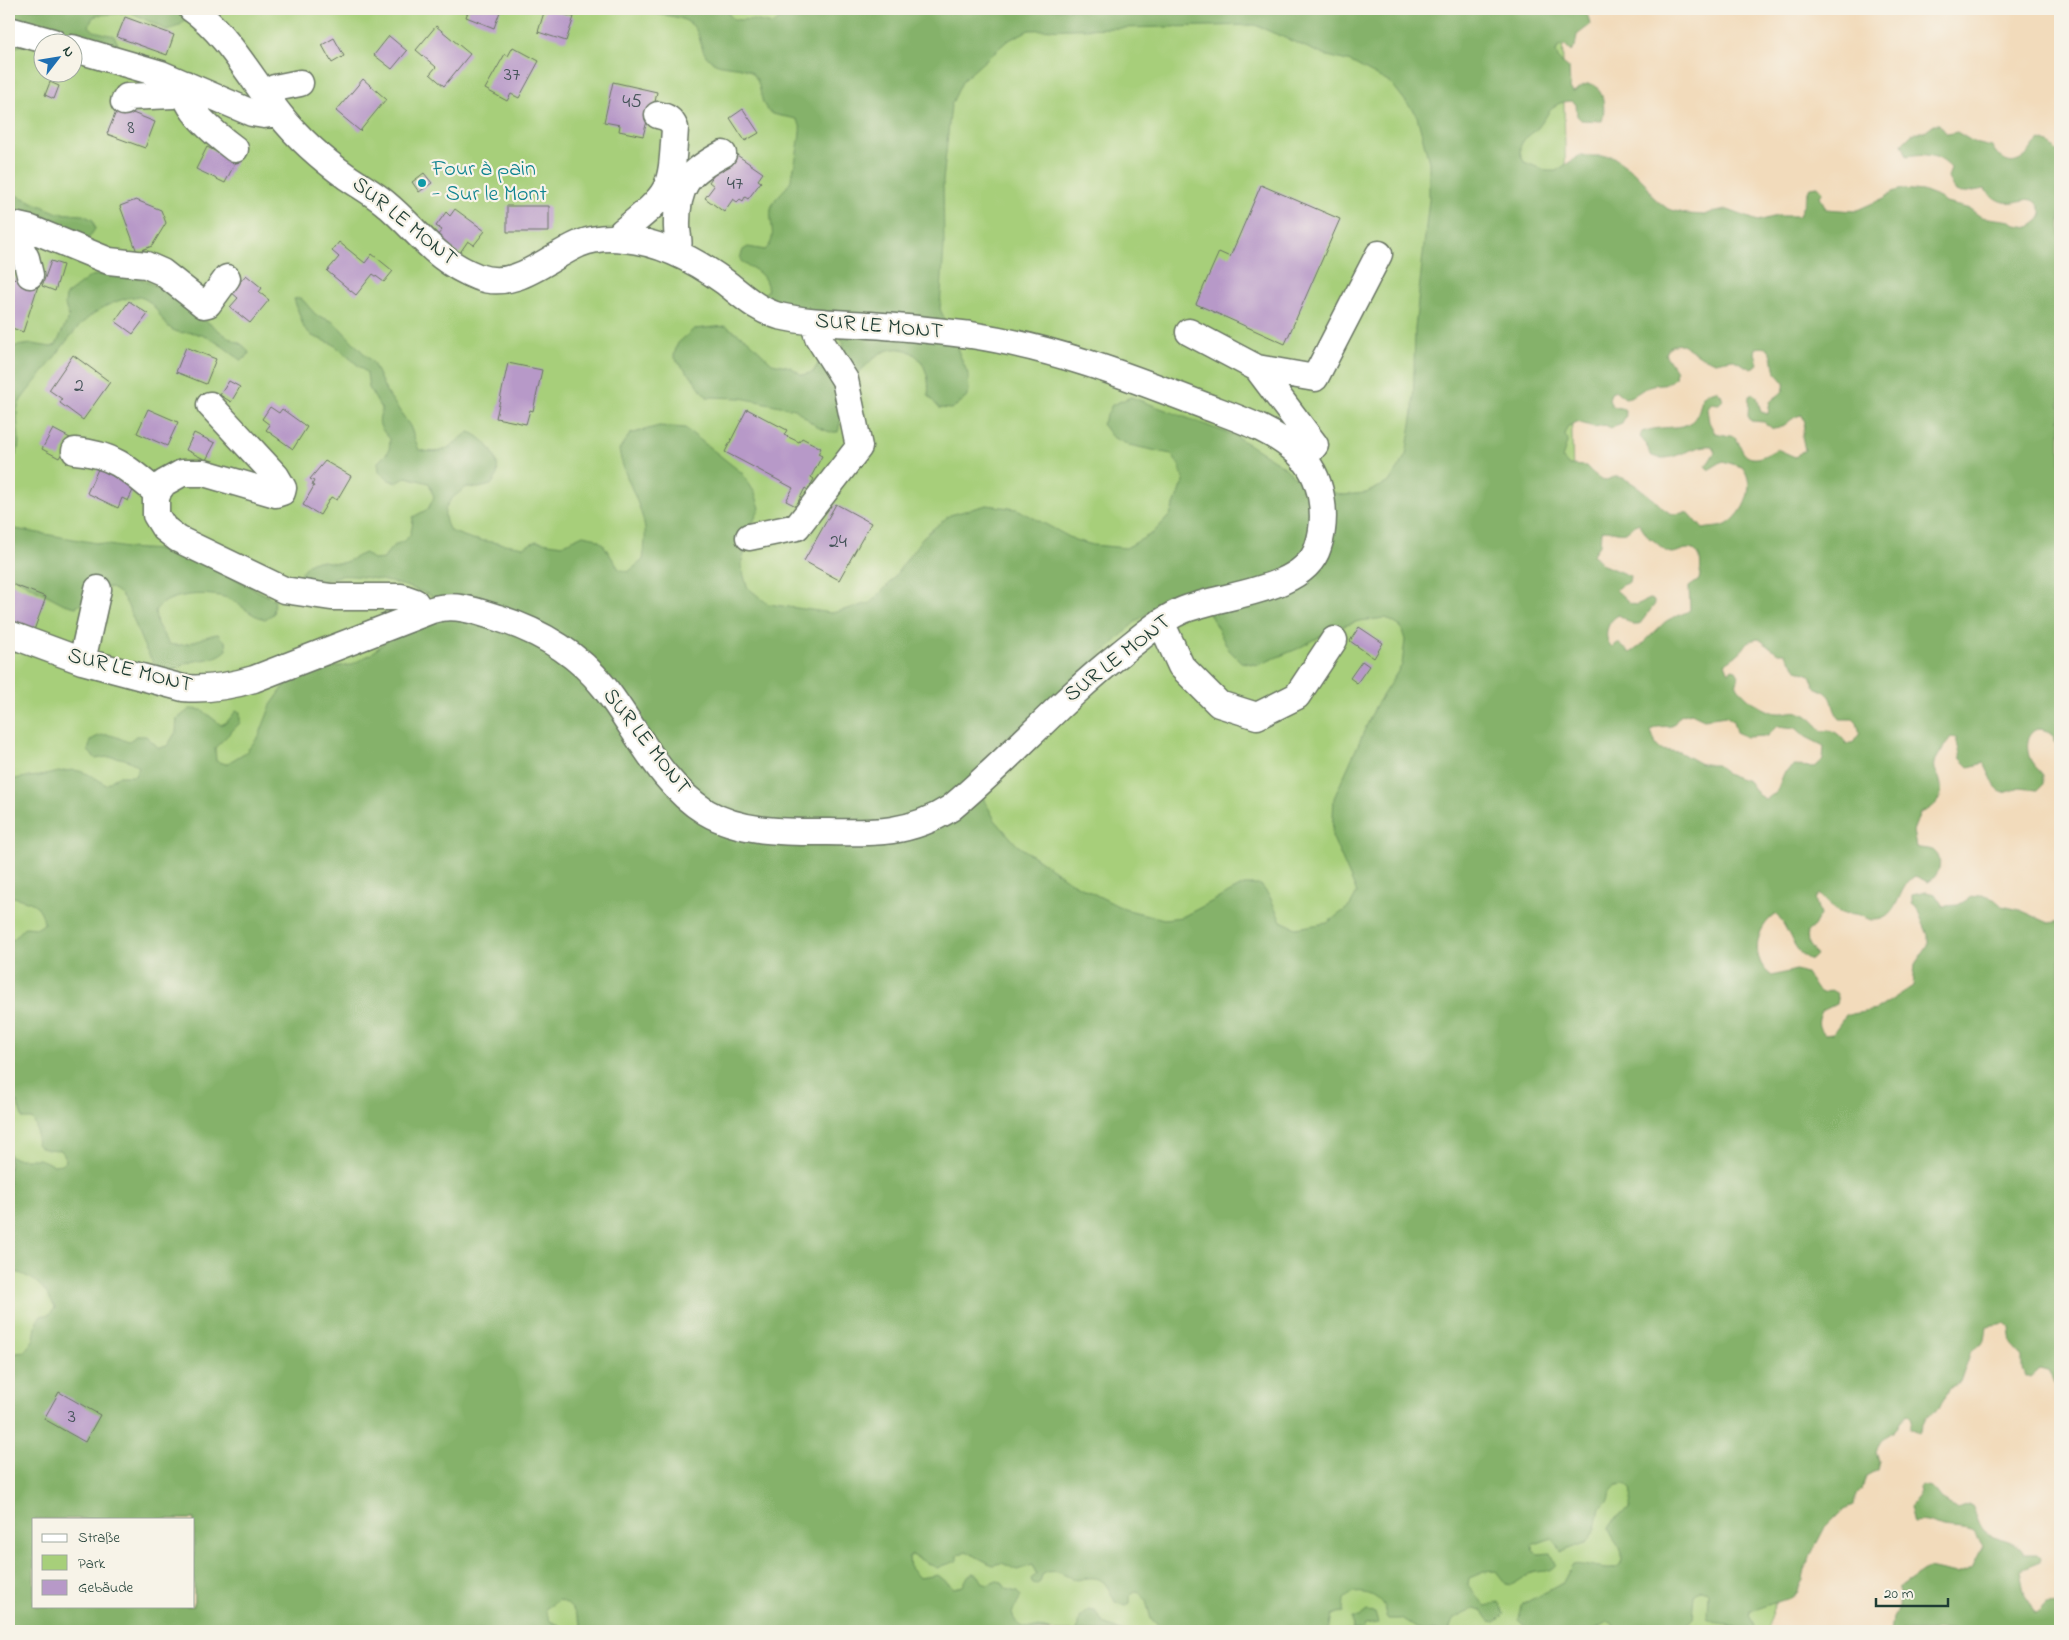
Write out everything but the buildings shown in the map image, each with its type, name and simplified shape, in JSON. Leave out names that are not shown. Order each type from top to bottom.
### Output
[{"type":"street","name":"SUR LE MONT","points":[[9,634],[82,661],[183,688],[215,688],[254,679],[422,613],[446,607],[473,610],[505,620],[561,647],[574,656],[604,688],[635,735],[669,779],[692,802],[707,812],[758,829],[864,833],[905,829],[927,821],[951,808],[1079,688],[1161,622],[1193,606],[1270,586],[1286,579],[1307,565],[1318,549],[1323,520],[1318,487],[1313,472],[1296,451],[1271,434],[1250,424],[1098,366],[1053,352],[974,336],[932,330],[814,322],[772,314],[764,311],[702,266],[656,245],[622,238],[608,238],[581,244],[528,273],[512,278],[489,280],[476,276],[442,258],[385,203],[322,158],[305,143],[271,103],[220,36],[192,9]]},
{"type":"street","points":[[9,30],[32,36]]},
{"type":"street","points":[[82,51],[161,74],[185,87],[252,113],[264,115],[271,103],[275,88],[300,83]]},
{"type":"street","points":[[124,102],[127,96],[173,94],[185,87]]},
{"type":"street","points":[[185,87],[186,96],[210,130],[235,149]]},
{"type":"street","points":[[622,238],[622,232],[659,201],[667,191],[671,180],[675,128],[666,117],[658,115]]},
{"type":"street","points":[[676,253],[680,245],[677,212],[684,183],[697,168],[723,154]]},
{"type":"street","points":[[30,275],[26,258],[11,225],[31,229],[109,261],[146,265],[162,272],[204,305],[208,304],[227,278]]},
{"type":"street","points":[[1190,332],[1257,368],[1315,378],[1380,254]]},
{"type":"street","points":[[749,537],[797,527],[859,447],[845,380],[818,337],[814,322]]},
{"type":"street","points":[[1257,368],[1315,445],[1303,459]]},
{"type":"street","points":[[210,405],[276,476],[283,488],[282,492],[276,494],[224,478],[191,472],[172,478],[157,492],[156,515],[164,528],[178,539],[268,583],[300,594],[331,597],[401,597],[415,602],[422,613]]},
{"type":"street","points":[[75,451],[107,456],[130,469],[157,492]]},
{"type":"street","points":[[82,661],[98,589]]},
{"type":"street","points":[[1161,622],[1181,666],[1219,704],[1257,716],[1297,696],[1334,640]]},
{"type":"green space","points":[[9,9],[920,9],[1562,24],[1574,519],[1618,1044],[1847,1409],[1766,1631],[9,1631]]},
{"type":"green space","points":[[9,9],[198,9],[180,25],[168,31],[129,11],[93,17],[89,26],[94,31],[114,36],[118,44],[111,50],[82,47],[82,32],[32,32],[32,44],[9,48]]},
{"type":"green space","points":[[640,9],[726,9],[737,20],[753,20],[773,24],[785,15],[787,9],[1582,9],[1588,16],[1590,25],[1577,35],[1575,47],[1571,52],[1565,46],[1558,47],[1556,52],[1559,60],[1569,68],[1570,88],[1573,92],[1587,84],[1597,87],[1603,103],[1602,121],[1581,120],[1577,116],[1576,104],[1572,101],[1554,106],[1537,129],[1522,143],[1520,150],[1524,162],[1547,171],[1556,171],[1579,156],[1612,156],[1634,172],[1645,183],[1655,199],[1668,209],[1687,214],[1705,215],[1715,211],[1728,210],[1758,221],[1777,216],[1799,216],[1810,187],[1818,186],[1823,192],[1820,196],[1826,209],[1855,211],[1884,198],[1892,192],[1903,189],[1922,191],[1940,198],[1946,203],[1970,209],[1981,217],[2011,221],[2016,225],[2030,227],[2042,215],[2036,202],[2032,200],[2001,201],[1984,189],[1962,193],[1955,191],[1948,178],[1951,168],[1946,163],[1931,156],[1907,156],[1902,144],[1912,134],[1925,131],[1934,124],[1939,124],[1947,134],[1957,132],[1975,143],[1992,147],[2000,157],[2012,163],[2027,155],[2040,140],[2049,143],[2060,154],[2060,748],[2054,742],[2053,735],[2045,730],[2034,730],[2028,739],[2028,752],[2031,761],[2043,775],[2043,784],[2037,790],[2020,788],[2004,793],[1997,790],[1984,763],[1969,767],[1961,759],[1956,738],[1951,737],[1935,763],[1941,787],[1940,797],[1934,805],[1920,813],[1913,831],[1916,847],[1931,850],[1938,855],[1940,864],[1932,880],[1928,882],[1915,876],[1904,888],[1889,915],[1882,919],[1874,920],[1855,914],[1839,913],[1819,894],[1815,899],[1820,915],[1814,926],[1807,932],[1808,944],[1816,955],[1811,960],[1805,957],[1795,946],[1776,914],[1763,927],[1759,936],[1758,953],[1760,962],[1772,976],[1796,970],[1806,973],[1816,989],[1822,993],[1831,990],[1838,994],[1836,1004],[1822,1011],[1819,1026],[1824,1034],[1833,1033],[1846,1015],[1876,1010],[1913,986],[1915,964],[1928,945],[1928,935],[1916,906],[1912,903],[1912,895],[1926,892],[1935,894],[1943,906],[1958,905],[1970,898],[1982,895],[1994,899],[2002,906],[2020,910],[2049,923],[2060,921],[2060,1407],[2057,1389],[2047,1371],[2040,1369],[2031,1377],[2026,1377],[2023,1369],[2023,1357],[2012,1345],[2010,1328],[2005,1323],[1986,1326],[1984,1340],[1982,1344],[1971,1351],[1960,1383],[1949,1387],[1939,1408],[1926,1418],[1919,1433],[1910,1429],[1912,1419],[1908,1414],[1895,1430],[1881,1440],[1876,1452],[1879,1462],[1877,1471],[1866,1477],[1862,1488],[1856,1495],[1854,1506],[1842,1511],[1824,1529],[1806,1564],[1803,1580],[1796,1592],[1789,1598],[1751,1611],[1749,1616],[1754,1626],[1751,1631],[1742,1631],[1707,1617],[1708,1592],[1702,1590],[1695,1595],[1693,1618],[1684,1631],[1615,1631],[1616,1628],[1613,1623],[1608,1622],[1592,1631],[1530,1631],[1518,1620],[1521,1605],[1563,1583],[1573,1565],[1610,1569],[1617,1567],[1621,1563],[1621,1551],[1609,1527],[1616,1517],[1629,1509],[1632,1496],[1631,1489],[1625,1484],[1617,1485],[1611,1491],[1609,1500],[1600,1508],[1596,1528],[1587,1542],[1562,1552],[1552,1538],[1532,1545],[1533,1551],[1538,1554],[1551,1553],[1556,1564],[1550,1570],[1529,1574],[1511,1585],[1506,1584],[1496,1571],[1484,1572],[1469,1578],[1468,1585],[1486,1606],[1498,1602],[1505,1614],[1495,1622],[1490,1621],[1482,1611],[1474,1609],[1453,1619],[1449,1631],[1421,1631],[1402,1619],[1388,1619],[1384,1607],[1375,1597],[1365,1593],[1354,1593],[1344,1599],[1343,1612],[1332,1616],[1329,1631],[1164,1631],[1151,1619],[1146,1601],[1140,1592],[1135,1591],[1130,1595],[1130,1604],[1126,1606],[1115,1602],[1102,1580],[1085,1578],[1077,1580],[1060,1573],[1051,1572],[1042,1575],[1040,1582],[1035,1585],[1031,1579],[1036,1574],[1033,1565],[1017,1570],[1002,1563],[992,1565],[966,1551],[958,1555],[958,1560],[937,1568],[912,1555],[909,1557],[910,1568],[919,1578],[938,1575],[954,1588],[963,1586],[968,1576],[973,1573],[979,1576],[983,1583],[987,1585],[997,1581],[1002,1582],[1006,1589],[1017,1592],[1021,1596],[1012,1613],[1018,1624],[1023,1627],[1051,1631],[583,1631],[578,1617],[572,1608],[559,1600],[545,1609],[550,1621],[561,1626],[563,1631],[487,1631],[478,1629],[474,1631],[9,1631],[9,1354],[24,1352],[34,1339],[37,1321],[41,1316],[50,1314],[55,1308],[39,1284],[9,1268],[9,1155],[16,1159],[39,1159],[54,1165],[62,1164],[66,1161],[61,1150],[41,1147],[37,1144],[36,1125],[32,1119],[23,1119],[17,1102],[9,1099],[9,941],[14,939],[25,927],[38,928],[44,924],[40,910],[36,906],[9,895],[9,781],[74,770],[88,774],[106,785],[118,776],[135,776],[139,767],[129,761],[113,757],[96,759],[88,751],[91,740],[96,737],[109,735],[128,742],[136,736],[146,736],[159,748],[167,746],[176,732],[177,719],[190,709],[202,710],[221,725],[227,722],[236,711],[240,712],[240,723],[215,748],[216,761],[226,764],[246,752],[259,736],[271,705],[286,684],[321,668],[351,665],[371,654],[436,599],[428,594],[404,586],[374,579],[349,576],[335,577],[303,588],[299,576],[312,562],[342,563],[365,553],[374,560],[384,559],[393,546],[407,539],[412,528],[413,517],[428,509],[434,497],[429,483],[406,477],[397,483],[389,480],[379,472],[378,462],[389,451],[390,439],[380,426],[379,419],[382,410],[369,388],[367,373],[333,344],[312,336],[304,328],[294,299],[301,298],[316,315],[334,322],[373,363],[386,391],[410,426],[419,450],[428,452],[441,451],[469,432],[480,438],[490,448],[498,467],[496,477],[491,485],[479,488],[467,487],[450,501],[445,511],[445,517],[450,531],[472,539],[524,547],[536,541],[562,545],[583,535],[593,537],[603,544],[619,569],[628,572],[643,560],[645,529],[640,509],[621,461],[619,450],[630,434],[659,426],[685,428],[742,473],[755,493],[760,508],[753,522],[741,565],[747,587],[768,604],[832,613],[870,603],[889,584],[923,537],[950,515],[987,505],[1017,509],[1075,540],[1093,545],[1126,548],[1153,533],[1170,515],[1184,481],[1179,465],[1171,454],[1129,445],[1112,437],[1102,424],[1112,405],[1131,397],[1235,436],[1282,465],[1301,483],[1343,495],[1366,493],[1389,482],[1406,455],[1413,412],[1415,329],[1429,199],[1429,162],[1417,116],[1392,84],[1351,62],[1324,55],[1255,25],[1029,30],[1007,41],[963,80],[951,105],[943,181],[944,246],[940,309],[968,374],[969,391],[966,398],[952,409],[939,408],[928,395],[927,375],[918,358],[903,349],[894,349],[879,354],[859,372],[851,372],[838,432],[830,432],[817,427],[795,409],[741,398],[707,397],[674,356],[677,344],[694,329],[726,326],[748,340],[772,363],[791,367],[802,375],[813,372],[825,353],[839,351],[844,345],[837,327],[759,299],[768,290],[765,280],[756,270],[742,263],[740,258],[743,250],[748,247],[765,250],[770,245],[772,239],[771,209],[775,200],[790,182],[799,144],[800,124],[796,119],[773,114],[768,110],[763,101],[759,84],[749,71],[738,67],[721,65],[710,60],[704,52],[695,28],[691,24],[672,16]],"holes":[[[1682,344],[1702,357],[1715,362],[1732,359],[1752,369],[1758,364],[1755,353],[1756,348],[1767,348],[1770,351],[1775,371],[1783,381],[1784,388],[1770,402],[1768,414],[1761,412],[1757,397],[1753,394],[1749,396],[1748,416],[1751,421],[1764,422],[1773,429],[1781,427],[1802,415],[1805,422],[1802,436],[1805,450],[1795,457],[1777,449],[1760,457],[1751,458],[1743,452],[1735,437],[1715,433],[1709,422],[1707,409],[1711,403],[1719,404],[1723,400],[1721,394],[1716,390],[1702,397],[1699,410],[1689,424],[1642,432],[1640,437],[1647,445],[1650,455],[1658,458],[1666,458],[1696,448],[1712,446],[1715,452],[1706,466],[1708,470],[1723,461],[1742,467],[1748,482],[1747,498],[1739,514],[1721,527],[1703,529],[1689,513],[1675,514],[1667,512],[1645,492],[1627,480],[1618,477],[1604,480],[1586,466],[1568,465],[1562,458],[1568,440],[1565,436],[1567,427],[1577,422],[1594,427],[1605,425],[1611,428],[1622,424],[1626,415],[1624,409],[1612,406],[1609,400],[1611,393],[1616,391],[1625,398],[1636,394],[1648,386],[1672,381],[1675,378],[1676,371],[1665,354],[1669,347]],[[1639,523],[1649,538],[1663,549],[1674,553],[1687,549],[1696,552],[1701,566],[1699,580],[1689,587],[1690,610],[1665,622],[1630,653],[1618,643],[1612,647],[1609,643],[1607,630],[1611,621],[1619,615],[1633,625],[1639,625],[1655,604],[1653,600],[1649,599],[1636,605],[1630,603],[1616,590],[1629,582],[1630,576],[1601,564],[1593,554],[1600,544],[1601,531],[1625,532]],[[1180,599],[1208,611],[1229,650],[1241,662],[1258,665],[1297,649],[1332,630],[1359,621],[1386,618],[1401,627],[1405,640],[1402,665],[1375,707],[1334,798],[1332,836],[1357,893],[1350,906],[1327,923],[1296,928],[1281,921],[1270,897],[1261,885],[1244,885],[1182,917],[1164,919],[1124,909],[1071,882],[1017,845],[995,820],[982,796],[980,768],[991,750],[1062,693],[1134,623],[1160,604]],[[1759,639],[1778,653],[1785,653],[1798,670],[1810,675],[1815,687],[1830,697],[1836,714],[1840,719],[1853,719],[1857,723],[1860,733],[1852,744],[1847,744],[1834,732],[1822,731],[1804,714],[1795,711],[1781,713],[1766,710],[1742,692],[1736,682],[1739,675],[1736,670],[1732,669],[1729,673],[1725,663],[1751,641]],[[1691,713],[1704,719],[1726,716],[1733,721],[1736,732],[1746,737],[1767,736],[1777,726],[1796,728],[1806,737],[1824,746],[1823,760],[1815,767],[1793,766],[1784,773],[1776,793],[1765,799],[1758,795],[1748,781],[1726,774],[1717,764],[1701,764],[1679,752],[1661,750],[1656,745],[1651,731],[1657,727],[1672,726],[1681,715]]]},
{"type":"green space","points":[[9,192],[58,213],[83,215],[93,220],[95,229],[88,239],[63,235],[9,210]]},
{"type":"green space","points":[[122,272],[151,284],[178,300],[228,337],[243,345],[249,353],[246,358],[240,360],[207,337],[173,330],[165,323],[152,305],[143,298],[132,297],[110,304],[91,316],[75,331],[20,402],[17,413],[19,444],[14,458],[9,463],[9,347],[32,344],[51,347],[56,345],[69,317],[65,305],[66,295],[91,276]]},
{"type":"green space","points":[[9,528],[126,548],[162,550],[197,558],[275,600],[273,614],[265,619],[253,615],[230,599],[216,595],[187,595],[177,597],[160,605],[155,611],[157,624],[169,644],[188,644],[218,634],[226,642],[227,650],[212,658],[193,661],[174,670],[166,671],[158,667],[151,659],[127,604],[116,591],[109,587],[76,607],[64,604],[9,575]]},
{"type":"green space","points":[[1921,1485],[1932,1487],[1941,1499],[1956,1508],[1967,1504],[1972,1506],[1980,1525],[1987,1534],[2013,1543],[2024,1554],[2037,1554],[2041,1558],[2040,1562],[2020,1570],[2025,1596],[2035,1614],[2040,1613],[2047,1605],[2060,1604],[2060,1631],[1891,1631],[1893,1618],[1898,1609],[1899,1588],[1928,1568],[1956,1574],[1971,1568],[1982,1546],[1974,1533],[1926,1523],[1913,1523],[1909,1507],[1920,1493],[1919,1488]]},
{"type":"green space","points":[[1088,1610],[1095,1611],[1104,1624],[1121,1631],[1077,1631],[1079,1618]]},
{"type":"green space","points":[[1367,1612],[1375,1613],[1378,1623],[1365,1625],[1363,1631],[1353,1631],[1352,1618],[1359,1618]]},
{"type":"place","name":"Four à pain - Sur le Mont","points":[[422,183]]}]
